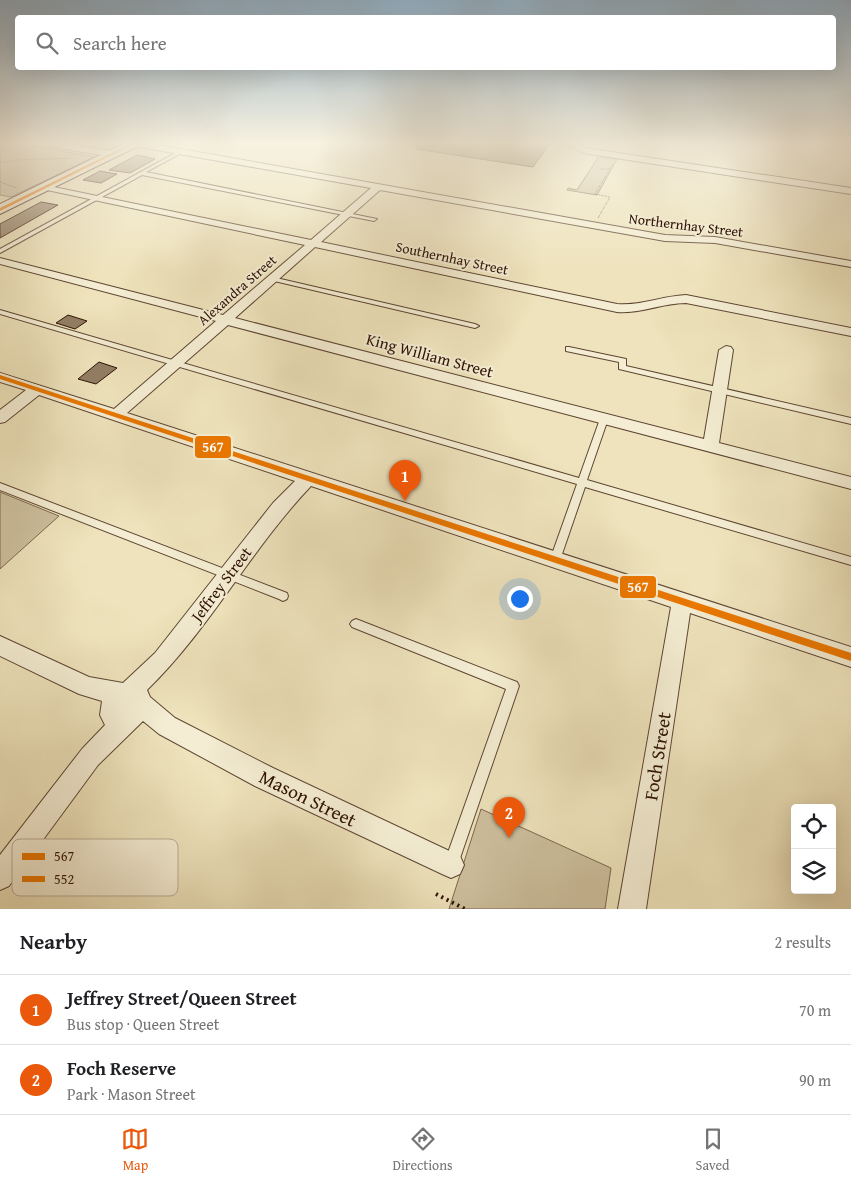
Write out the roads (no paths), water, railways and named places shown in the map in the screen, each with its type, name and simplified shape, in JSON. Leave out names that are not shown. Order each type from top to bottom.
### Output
[{"type":"main road","points":[[0,210],[49,185]]},
{"type":"street","name":"Northernhay Street","points":[[369,185],[665,238],[715,240],[851,264]]},
{"type":"street","points":[[812,185],[851,192]]},
{"type":"street","name":"Southernhay Street","points":[[46,187],[628,310],[674,299],[686,299],[851,332]]},
{"type":"street","name":"Alexandra Street","points":[[115,416],[378,187]]},
{"type":"street","name":"King William Street","points":[[0,261],[851,483]]},
{"type":"street","points":[[710,446],[726,350]]},
{"type":"street","points":[[0,377],[851,657]]},
{"type":"street","points":[[0,418],[37,390]]},
{"type":"street","name":"Jeffrey Street","points":[[28,839],[126,707],[303,477]]},
{"type":"street","name":"Foch Street","points":[[632,909],[682,602]]},
{"type":"street","points":[[0,646],[126,707]]},
{"type":"street","name":"Mason Street","points":[[126,707],[167,726],[264,777],[451,866]]},
{"type":"street","name":"Jeffrey Street","points":[[0,877],[12,861]]},
{"type":"lane","points":[[0,251],[120,185]]},
{"type":"lane","points":[[206,185],[374,219]]},
{"type":"lane","points":[[272,279],[475,326]]},
{"type":"lane","points":[[0,312],[851,561]]},
{"type":"lane","points":[[569,348],[623,361],[622,367],[851,421]]},
{"type":"lane","points":[[555,560],[604,419]]},
{"type":"lane","points":[[0,486],[283,596]]},
{"type":"lane","points":[[356,624],[513,686],[451,866]]},
{"type":"place","name":"Jeffrey Street/Queen Street","points":[[405,501]]},
{"type":"place","name":"Foch Reserve","points":[[509,838]]}]
